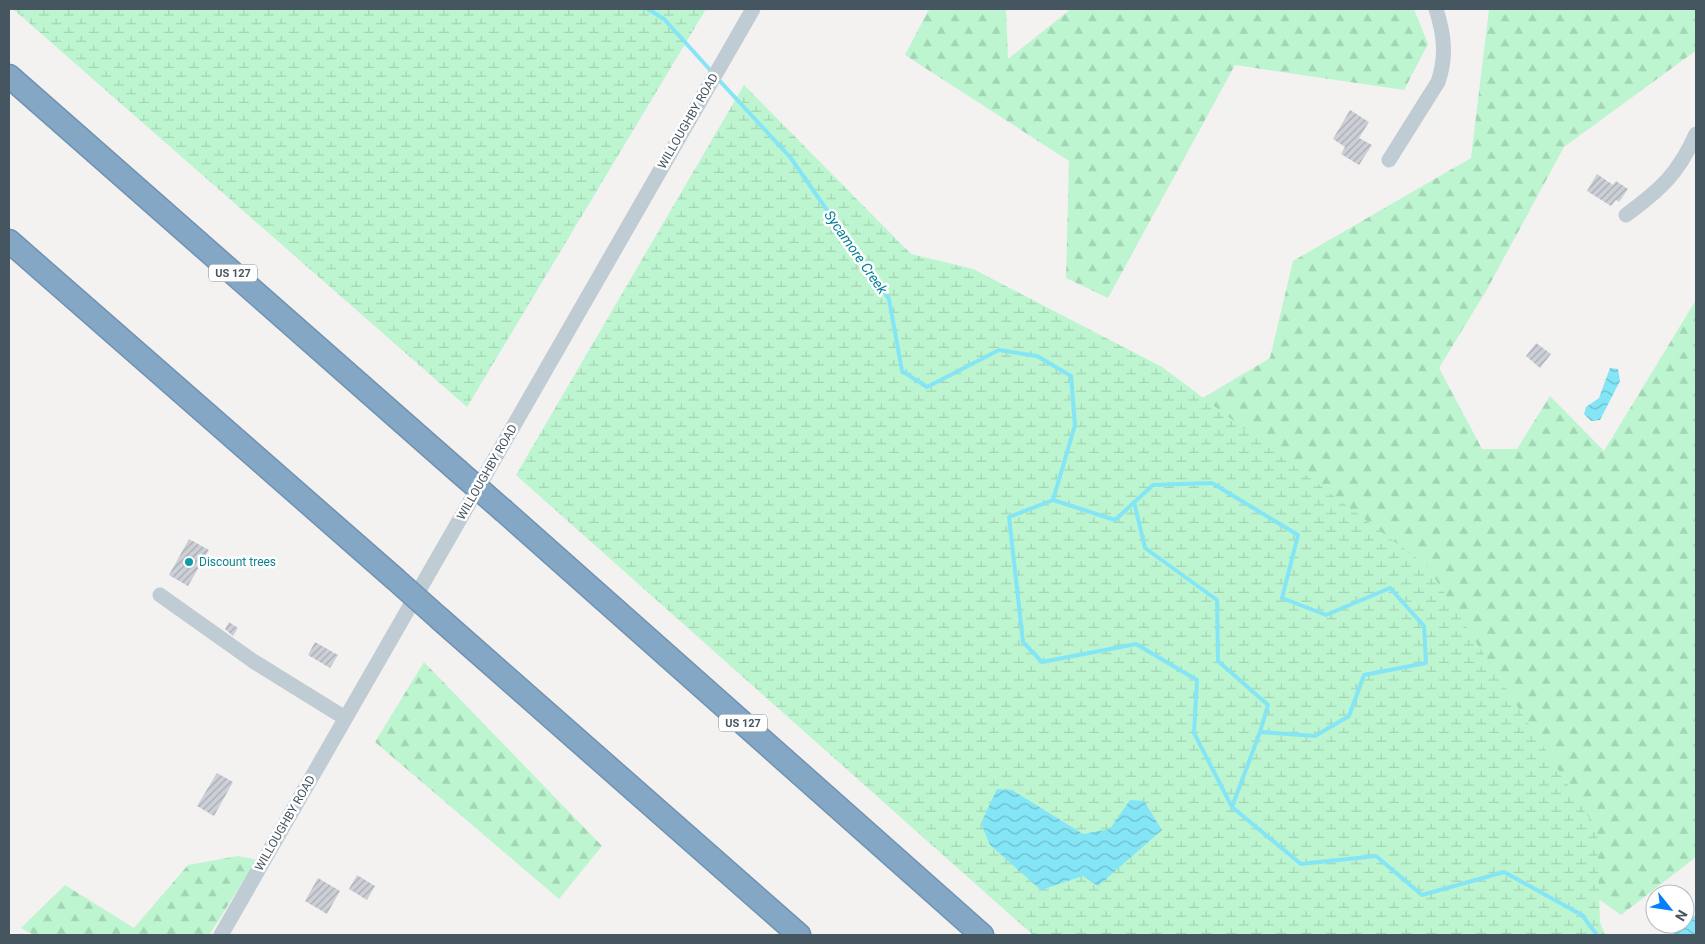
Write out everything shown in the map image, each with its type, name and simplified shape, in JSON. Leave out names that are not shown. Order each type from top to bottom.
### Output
[{"type":"highway","name":"US 127","points":[[9,76],[504,511],[982,935]]},
{"type":"highway","points":[[9,241],[799,935]]},
{"type":"street","name":"WILLOUGHBY ROAD","points":[[221,935],[752,9]]},
{"type":"street","points":[[1389,160],[1438,82],[1442,69],[1444,44],[1436,9]]},
{"type":"street","points":[[1626,215],[1667,182],[1682,162],[1696,134]]},
{"type":"street","points":[[160,595],[253,662],[345,718]]},
{"type":"green space","points":[[13,9],[706,9],[467,407]]},
{"type":"green space","points":[[929,9],[1006,9],[1008,59],[1071,9],[1414,9],[1428,44],[1404,90],[1235,65],[1108,298],[1066,278],[1069,161],[905,55]]},
{"type":"green space","points":[[1489,9],[1696,9],[1696,52],[1564,147],[1486,291],[1439,368],[1482,449],[1517,449],[1550,396],[1604,451],[1696,300],[1696,857],[1661,884],[1645,884],[1645,896],[1621,915],[1503,831],[1169,418],[1270,358],[1293,261],[1471,158]]},
{"type":"green space","points":[[744,85],[911,254],[973,269],[1162,367],[1427,566],[1597,830],[1600,922],[1605,935],[1033,935],[516,475]]},
{"type":"green space","points":[[424,662],[602,846],[559,899],[375,742]]},
{"type":"green space","points":[[238,856],[257,860],[209,935],[34,935],[21,928],[65,885],[134,928],[188,865]]},
{"type":"water","points":[[1610,368],[1618,369],[1620,381],[1600,420],[1591,421],[1584,414],[1586,407],[1599,398]]},
{"type":"water","points":[[997,789],[1012,790],[1083,834],[1110,829],[1130,800],[1144,801],[1162,830],[1098,886],[1083,876],[1041,890],[990,845],[981,823]]},
{"type":"water","points":[[1695,915],[1696,935],[1673,935],[1695,934]]},
{"type":"building","points":[[1350,110],[1369,122],[1359,138],[1372,145],[1359,165],[1341,154],[1345,147],[1333,139]]},
{"type":"building","points":[[1597,174],[1613,185],[1616,181],[1628,189],[1619,202],[1616,200],[1611,206],[1587,191]]},
{"type":"building","points":[[1536,343],[1551,354],[1540,368],[1526,356]]},
{"type":"building","name":"Discount trees","points":[[189,539],[209,550],[188,586],[169,575]]},
{"type":"building","points":[[229,622],[238,628],[233,636],[225,629]]},
{"type":"building","points":[[315,642],[338,655],[330,668],[308,655]]},
{"type":"building","points":[[217,773],[233,782],[214,816],[197,806]]},
{"type":"building","points":[[357,875],[375,886],[367,900],[349,889]]},
{"type":"building","points":[[318,878],[340,891],[327,914],[305,901]]},
{"type":"waterway","name":"Sycamore Creek","points":[[648,9],[664,19],[712,72]]},
{"type":"waterway","name":"Sycamore Creek","points":[[718,79],[790,157],[889,299],[902,371],[927,387],[999,350],[1037,356],[1071,376],[1075,425],[1053,500],[1115,520],[1153,485],[1212,483],[1298,535],[1282,598],[1326,615],[1390,588],[1424,626],[1426,663],[1364,675],[1349,716],[1315,736],[1260,732],[1232,807],[1301,864],[1376,856],[1422,895],[1504,872],[1582,915],[1597,935]]},
{"type":"waterway","points":[[1053,500],[1009,517],[1023,642],[1042,662],[1136,644],[1197,680],[1194,733],[1232,807]]},
{"type":"waterway","points":[[1134,502],[1145,548],[1217,600],[1218,661],[1268,705],[1260,732]]},
{"type":"place","name":"Discount trees","points":[[189,562]]}]
